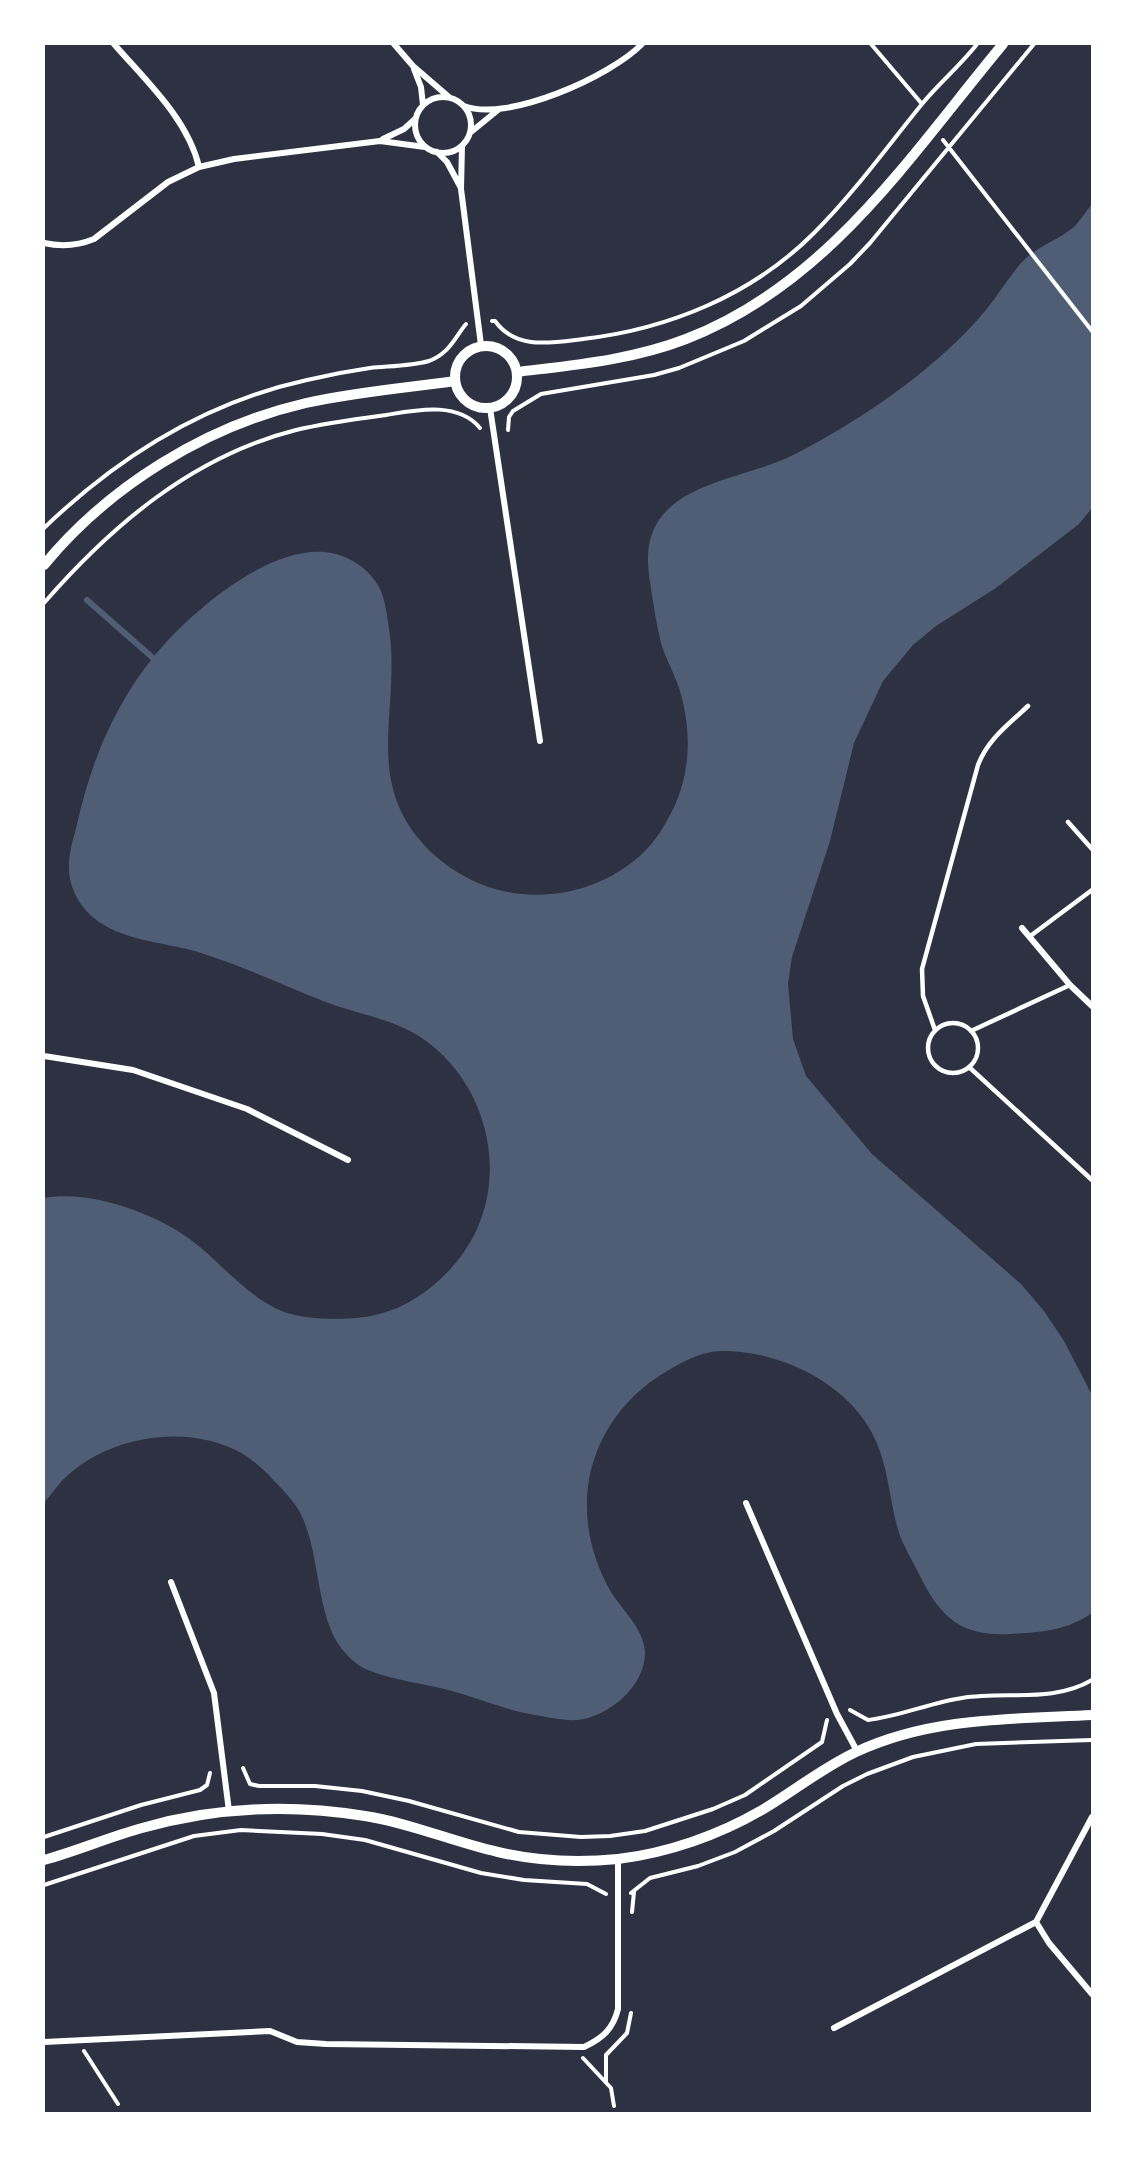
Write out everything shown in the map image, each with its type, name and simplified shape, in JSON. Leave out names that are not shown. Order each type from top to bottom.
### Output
[{"type":"street","points":[[114,44],[191,140],[199,166]]},
{"type":"street","points":[[394,44],[413,66],[450,98],[477,110],[499,110],[560,93],[593,78],[621,61],[642,44]]},
{"type":"street","points":[[517,372],[596,362],[652,351],[716,327],[775,293],[801,274],[851,226],[1003,44]]},
{"type":"street","points":[[413,66],[421,87],[423,105]]},
{"type":"street","points":[[380,141],[404,129],[416,118],[423,105],[434,98],[450,98]]},
{"type":"street","points":[[464,106],[471,119],[470,133]]},
{"type":"street","points":[[437,152],[451,152],[462,146],[470,133],[499,110]]},
{"type":"street","points":[[416,118],[416,132],[425,147]]},
{"type":"street","points":[[44,243],[62,246],[80,245],[94,239],[168,182],[199,166],[234,159],[380,141],[425,147],[437,152],[447,162],[461,189]]},
{"type":"street","points":[[462,146],[461,189],[481,345]]},
{"type":"street","points":[[481,345],[500,349],[508,354],[517,372],[517,382],[508,399],[490,408],[480,408],[463,398],[454,381],[458,362],[472,349],[481,345]]},
{"type":"street","points":[[44,565],[74,532],[125,488],[182,452],[221,432],[305,403],[454,381]]},
{"type":"street","points":[[490,408],[540,741]]},
{"type":"street","points":[[1022,928],[1070,985],[1092,1006]]},
{"type":"street","points":[[44,1056],[133,1070],[247,1109],[348,1160]]},
{"type":"street","points":[[746,1503],[837,1714],[857,1751]]},
{"type":"street","points":[[171,1582],[214,1693],[229,1811]]},
{"type":"street","points":[[44,1860],[142,1828],[229,1811],[302,1809],[334,1812],[410,1826],[498,1852],[564,1860],[618,1858],[673,1848],[736,1824],[857,1751],[904,1733],[972,1721],[1092,1715]]},
{"type":"street","points":[[834,2028],[1036,1922],[1092,1817]]},
{"type":"street","points":[[44,2042],[270,2031],[297,2042],[326,2044],[584,2047],[599,2040],[612,2026],[618,2009],[618,1858]]},
{"type":"street","points":[[1036,1922],[1049,1943],[1092,1995]]},
{"type":"lane","points":[[935,1030],[923,996],[922,969],[978,765],[984,750],[995,736],[1028,706]]},
{"type":"lane","points":[[1068,822],[1092,849]]},
{"type":"lane","points":[[1029,937],[1092,890]]},
{"type":"lane","points":[[971,1031],[1070,985]]},
{"type":"lane","points":[[949,1023],[971,1031],[976,1038],[977,1054],[969,1067],[953,1074],[945,1072],[931,1062],[927,1045],[935,1030],[949,1023]]},
{"type":"lane","points":[[969,1067],[1092,1180]]},
{"type":"path","points":[[871,44],[922,104]]},
{"type":"path","points":[[492,321],[495,321],[505,333],[532,344],[639,331],[709,306],[751,283],[788,257],[814,232],[887,150],[922,104],[977,44]]},
{"type":"path","points":[[918,109],[922,114]]},
{"type":"path","points":[[949,146],[1024,246],[1092,331]]},
{"type":"path","points":[[44,603],[79,562],[153,498],[202,469],[268,439],[325,424],[430,408],[469,418],[484,434]]},
{"type":"path","points":[[44,528],[76,497]]},
{"type":"path","points":[[849,1708],[853,1714],[868,1720],[965,1697],[1052,1694],[1076,1689],[1092,1680]]},
{"type":"path","points":[[243,1768],[250,1784],[259,1786],[315,1786],[362,1791],[409,1801],[519,1832],[581,1838],[610,1836],[668,1825],[745,1795],[822,1742],[828,1719]]},
{"type":"path","points":[[631,1893],[650,1878],[698,1866],[735,1852],[774,1831],[851,1782],[913,1756],[976,1744],[1092,1740]]},
{"type":"path","points":[[44,1837],[141,1805],[200,1790],[209,1780],[210,1770]]},
{"type":"path","points":[[44,1885],[182,1839],[241,1830],[322,1834],[366,1840],[404,1849],[481,1873],[525,1880],[587,1884],[606,1894]]},
{"type":"path","points":[[77,2040],[118,2104]]},
{"type":"path","points":[[573,2047],[611,2088],[614,2106]]},
{"type":"water","points":[[1092,203],[1092,508],[1079,524],[996,588],[936,626],[913,645],[883,681],[854,743],[830,841],[792,957],[788,984],[793,1039],[806,1076],[872,1154],[1021,1284],[1044,1311],[1064,1341],[1092,1395],[1092,1613],[1063,1627],[1010,1634],[977,1632],[953,1621],[934,1601],[903,1543],[882,1457],[864,1419],[842,1395],[801,1369],[765,1356],[741,1352],[718,1351],[703,1354],[678,1364],[649,1383],[626,1404],[609,1427],[596,1453],[589,1480],[587,1508],[590,1536],[598,1564],[611,1592],[637,1627],[645,1651],[644,1664],[639,1676],[624,1697],[602,1712],[578,1720],[556,1719],[514,1711],[452,1691],[388,1677],[357,1664],[336,1640],[329,1623],[306,1526],[298,1509],[259,1466],[243,1454],[222,1444],[175,1437],[151,1438],[128,1443],[105,1451],[84,1463],[63,1480],[44,1503],[44,1198],[83,1197],[126,1207],[147,1215],[185,1235],[239,1283],[260,1299],[284,1312],[305,1317],[354,1318],[375,1315],[407,1303],[435,1284],[448,1271],[460,1258],[477,1229],[486,1202],[490,1173],[488,1145],[481,1117],[470,1091],[454,1068],[434,1047],[410,1031],[378,1018],[323,1001],[228,962],[116,931],[94,918],[79,901],[70,880],[69,859],[90,775],[117,713],[155,655],[171,637],[216,596],[270,563],[298,554],[324,552],[349,559],[363,568],[375,581],[386,607],[392,666],[388,750],[390,776],[397,802],[410,828],[441,861],[460,874],[490,888],[531,895],[548,894],[582,888],[613,875],[641,855],[664,825],[681,791],[687,761],[687,730],[682,700],[661,643],[649,574],[649,544],[657,523],[667,510],[695,491],[777,462],[811,446],[902,388],[938,359],[971,327],[1023,261],[1074,227]]},
{"type":"waterway","points":[[87,600],[153,658]]}]
